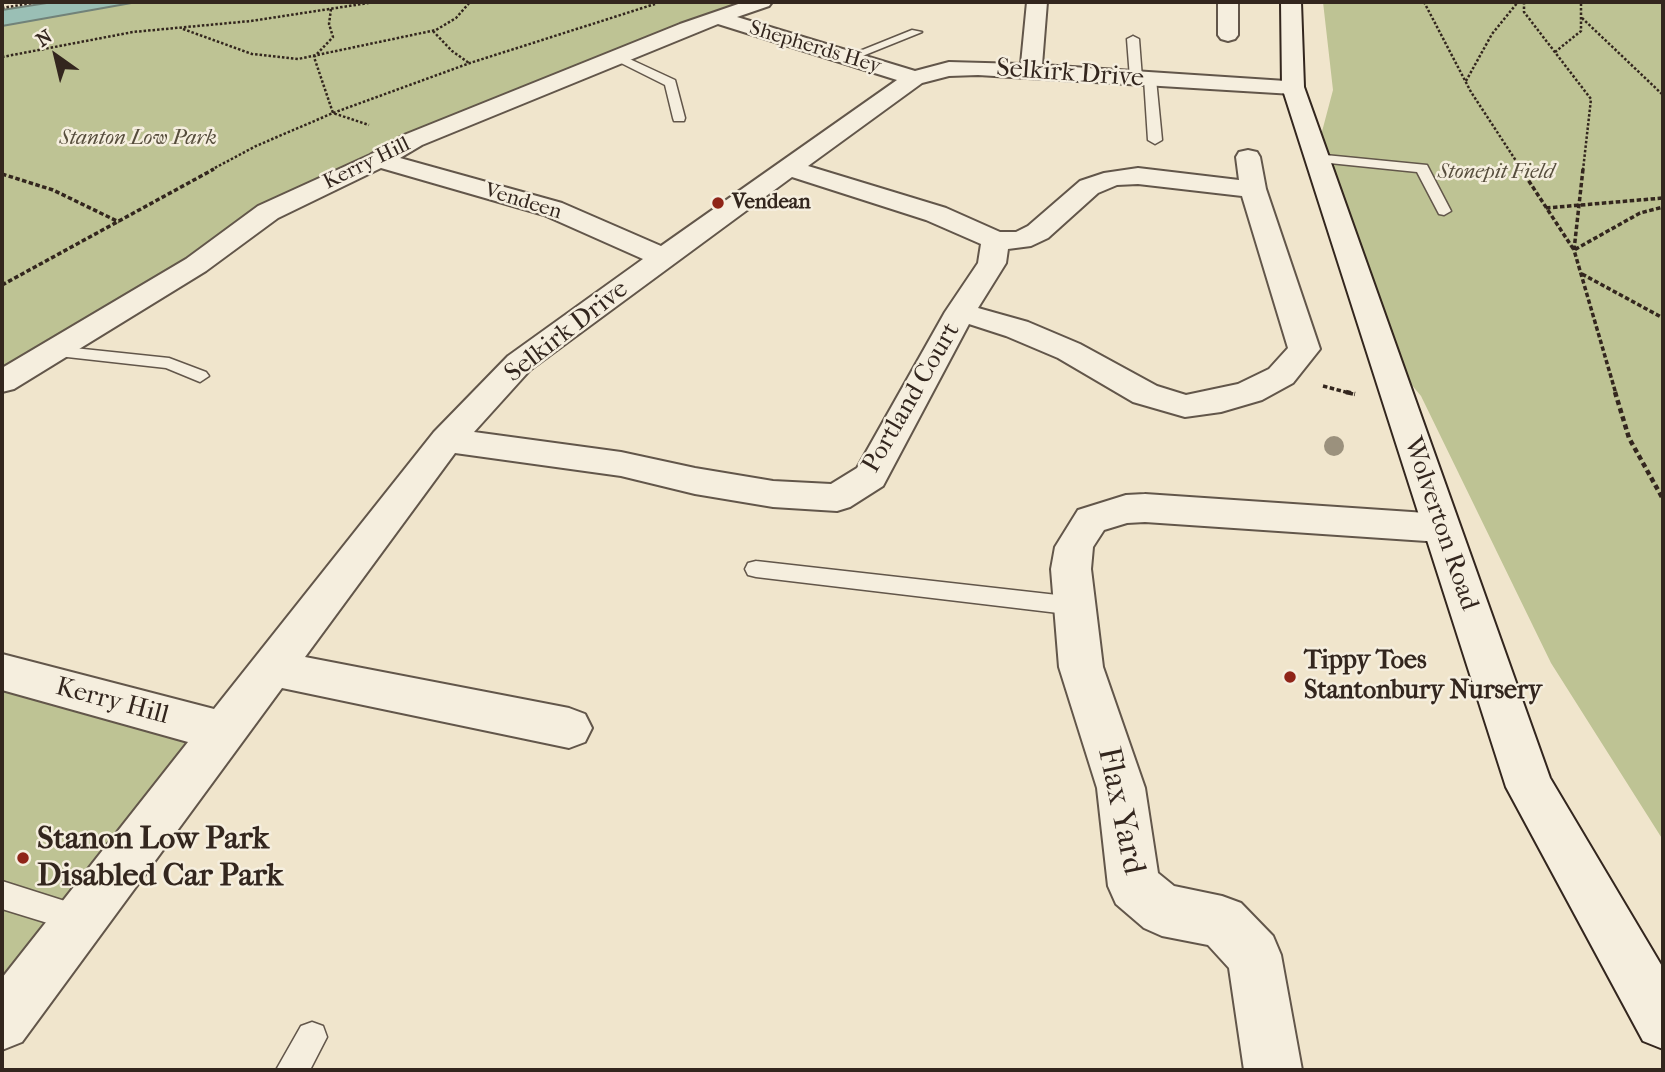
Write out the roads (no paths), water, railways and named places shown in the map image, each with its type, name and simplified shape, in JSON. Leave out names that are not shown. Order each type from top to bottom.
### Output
[{"type":"street","name":"Kerry Hill","points":[[2,382],[196,265],[268,212],[379,160],[413,140],[716,17],[762,2]]},
{"type":"street","points":[[1031,71],[1037,2]]},
{"type":"street","points":[[1228,2],[1228,35]]},
{"type":"street","name":"Wolverton Road","points":[[1291,2],[1293,87],[1530,787],[1663,1021]]},
{"type":"street","name":"Shepherds Hey","points":[[716,17],[914,78]]},
{"type":"street","name":"Selkirk Drive","points":[[2,1022],[446,440],[519,363],[663,258],[914,78],[949,69],[978,68],[1293,87]]},
{"type":"street","points":[[960,312],[1017,328],[1069,351],[1145,394],[1185,405],[1221,401],[1250,392],[1281,376],[1304,349],[1253,189],[1248,157]]},
{"type":"street","name":"Vendeen","points":[[379,160],[553,209],[663,258]]},
{"type":"street","points":[[789,168],[936,214],[967,226],[995,242],[1021,240],[1038,232],[1089,187],[1113,178],[1138,176],[1253,189]]},
{"type":"street","name":"Portland Court","points":[[446,440],[621,464],[695,481],[772,494],[837,498],[870,477],[960,312],[992,262],[995,242]]},
{"type":"street","name":"Flax Yard","points":[[1273,1070],[1254,955],[1222,922],[1162,910],[1134,886],[1121,788],[1082,667],[1071,569],[1074,547],[1091,520],[1126,509],[1145,508],[1441,528]]},
{"type":"street","points":[[271,668],[569,728]]},
{"type":"street","name":"Kerry Hill","points":[[2,672],[222,731]]},
{"type":"lane","points":[[846,59],[916,32]]},
{"type":"lane","points":[[1132,39],[1155,140]]},
{"type":"lane","points":[[617,57],[671,83],[680,118]]},
{"type":"lane","points":[[1315,158],[1422,168],[1444,211]]},
{"type":"lane","points":[[55,351],[169,363],[200,376]]},
{"type":"lane","points":[[756,569],[1075,606]]},
{"type":"lane","points":[[2,895],[81,920]]},
{"type":"lane","points":[[292,1070],[312,1037]]},
{"type":"water","points":[[53,2],[137,2],[2,26],[2,10]]},
{"type":"place","name":"Vendean","points":[[718,203]]},
{"type":"place","name":"Tippy Toes Stantonbury Nursery","points":[[1290,677]]},
{"type":"place","name":"Stanon Low Park Disabled Car Park","points":[[23,858]]},
{"type":"park label","name":"Stanton Low Park","points":[[138,139]]},
{"type":"park label","name":"Stonepit Field","points":[[1496,173]]}]
